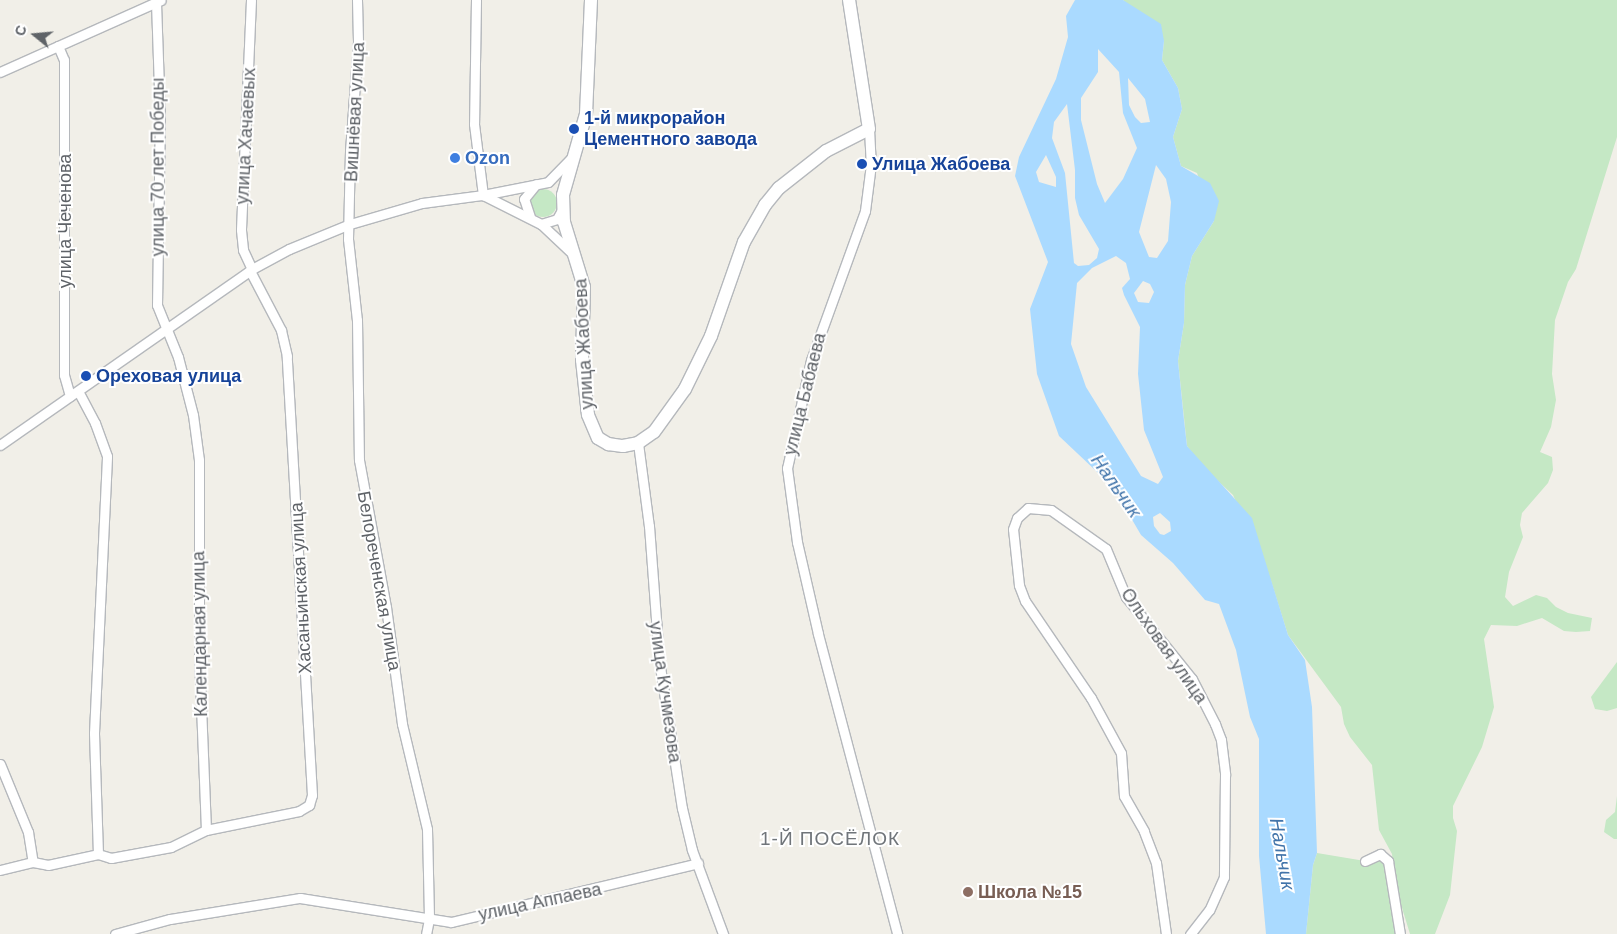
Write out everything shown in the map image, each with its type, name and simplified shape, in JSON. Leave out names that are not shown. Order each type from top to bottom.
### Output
[{"type":"street","name":"улица Хачаевых","points":[[251,0],[241,230],[243,250],[251,270]]},
{"type":"street","name":"Вишнёвая улица","points":[[350,224],[350,146],[358,42],[357,0]]},
{"type":"street","points":[[476,0],[474,124],[483,195]]},
{"type":"street","points":[[541,224],[557,219],[586,114],[591,0]]},
{"type":"street","name":"улица Бабаева","points":[[849,0],[869,129],[871,164],[865,211],[811,360],[787,468],[796,535],[818,634],[897,934]]},
{"type":"street","points":[[0,72],[159,1]]},
{"type":"street","name":"улица 70 лет Победы","points":[[159,1],[160,117],[157,305],[168,329]]},
{"type":"street","name":"улица Чеченова","points":[[58,46],[64,60],[65,80],[64,375],[70,396]]},
{"type":"street","points":[[638,443],[649,437],[666,417],[695,370],[711,336],[744,242],[765,205],[779,188],[826,151],[869,129]]},
{"type":"street","points":[[0,445],[251,270],[296,246],[350,224],[422,203],[483,195],[548,182],[576,151]]},
{"type":"street","points":[[548,182],[563,200],[564,222],[573,254]]},
{"type":"street","points":[[532,220],[526,210],[524,199],[536,184]]},
{"type":"street","name":"улица Жабоева","points":[[483,195],[541,224],[573,254],[584,287],[584,381],[592,430],[608,444],[638,443]]},
{"type":"street","name":"Белореченская улица","points":[[350,224],[357,320],[360,480],[384,598],[406,743],[427,829],[429,919],[426,934]]},
{"type":"street","name":"Хасаньинская улица","points":[[206,830],[300,811],[309,805],[312,795],[286,356],[281,330],[251,270]]},
{"type":"street","name":"Календарная улица","points":[[168,329],[193,415],[199,460],[199,654],[206,830]]},
{"type":"street","points":[[78,391],[95,423],[107,456],[94,733],[98,854]]},
{"type":"street","name":"улица Кучмезова","points":[[638,443],[649,526],[659,660],[682,808],[698,863],[723,934]]},
{"type":"street","name":"Ольховая улица","points":[[1166,934],[1156,863],[1144,831],[1124,796],[1121,753],[1091,698],[1025,601],[1019,585],[1013,529],[1017,518],[1028,508],[1050,510],[1106,549],[1126,597],[1192,679],[1215,724],[1225,767],[1224,877],[1209,910],[1190,934]]},
{"type":"street","points":[[0,764],[28,832],[33,862]]},
{"type":"street","points":[[0,870],[33,862],[48,865],[98,854],[111,858],[171,847],[206,830]]},
{"type":"street","points":[[1365,861],[1380,854],[1388,861],[1400,934]]},
{"type":"street","name":"улица Аппаева","points":[[115,934],[170,919],[300,898],[451,922],[698,863]]},
{"type":"green space","points":[[1123,0],[1617,0],[1617,137],[1576,269],[1568,282],[1555,320],[1552,374],[1556,400],[1551,427],[1540,452],[1552,457],[1553,470],[1548,483],[1522,513],[1520,525],[1523,537],[1509,572],[1505,597],[1513,606],[1536,595],[1547,598],[1556,607],[1568,613],[1592,618],[1590,631],[1564,631],[1542,618],[1517,626],[1491,625],[1484,639],[1494,707],[1482,747],[1453,806],[1453,818],[1457,831],[1450,895],[1435,934],[1410,934],[1395,885],[1392,854],[1379,830],[1372,765],[1350,737],[1344,724],[1341,707],[1288,635],[1271,581],[1233,495],[1202,466],[1187,446],[1178,361],[1184,323],[1185,285],[1192,256],[1214,221],[1197,173],[1181,166],[1173,137],[1182,109],[1178,88],[1162,60],[1164,41]]},
{"type":"green space","points":[[543,189],[553,193],[557,203],[553,213],[543,217],[533,213],[529,203],[533,193]]},
{"type":"green space","points":[[1617,662],[1617,708],[1607,711],[1595,709],[1591,697]]},
{"type":"green space","points":[[1617,796],[1617,839],[1614,839],[1604,832],[1606,820],[1615,812]]},
{"type":"green space","points":[[1317,853],[1365,861],[1383,857],[1400,934],[1306,934],[1313,865]]},
{"type":"water","name":"Нальчик","points":[[1075,0],[1123,0],[1161,24],[1164,41],[1162,60],[1178,88],[1182,109],[1173,137],[1181,166],[1210,183],[1219,201],[1214,221],[1192,256],[1185,285],[1184,323],[1178,361],[1187,446],[1252,518],[1288,635],[1305,660],[1312,707],[1317,853],[1313,865],[1306,934],[1266,934],[1259,856],[1259,739],[1250,717],[1236,650],[1219,604],[1205,600],[1173,563],[1141,535],[1113,487],[1059,436],[1037,374],[1030,309],[1048,262],[1015,176],[1019,157],[1056,79],[1068,37],[1066,16]],"holes":[[[1098,49],[1119,72],[1123,113],[1137,148],[1123,179],[1105,203],[1097,184],[1081,120],[1081,98],[1098,72]],[[1128,78],[1145,99],[1150,122],[1141,123],[1135,117],[1129,105]],[[1067,104],[1075,170],[1075,198],[1079,215],[1099,249],[1097,258],[1089,265],[1078,266],[1074,263],[1065,173],[1052,138],[1054,122]],[[1046,155],[1056,177],[1056,187],[1039,182],[1036,172]],[[1156,165],[1166,179],[1171,202],[1168,241],[1157,258],[1149,257],[1139,232]],[[1116,256],[1126,263],[1130,279],[1122,288],[1140,327],[1138,374],[1144,430],[1163,477],[1158,484],[1141,476],[1086,387],[1071,344],[1077,283],[1092,268]],[[1143,281],[1150,284],[1154,292],[1149,303],[1138,302],[1134,293]],[[1160,513],[1170,522],[1171,531],[1164,535],[1160,534],[1154,526],[1153,517]]]},
{"type":"place","name":"1-й микрорайон Цементного завода","points":[[574,129]]},
{"type":"place","name":"Ozon","points":[[455,158]]},
{"type":"place","name":"Улица Жабоева","points":[[862,164]]},
{"type":"place","name":"Ореховая улица","points":[[86,376]]},
{"type":"place","name":"Школа №15","points":[[968,892]]},
{"type":"district","name":"1-Й ПОСЁЛОК","points":[[830,839]]}]
